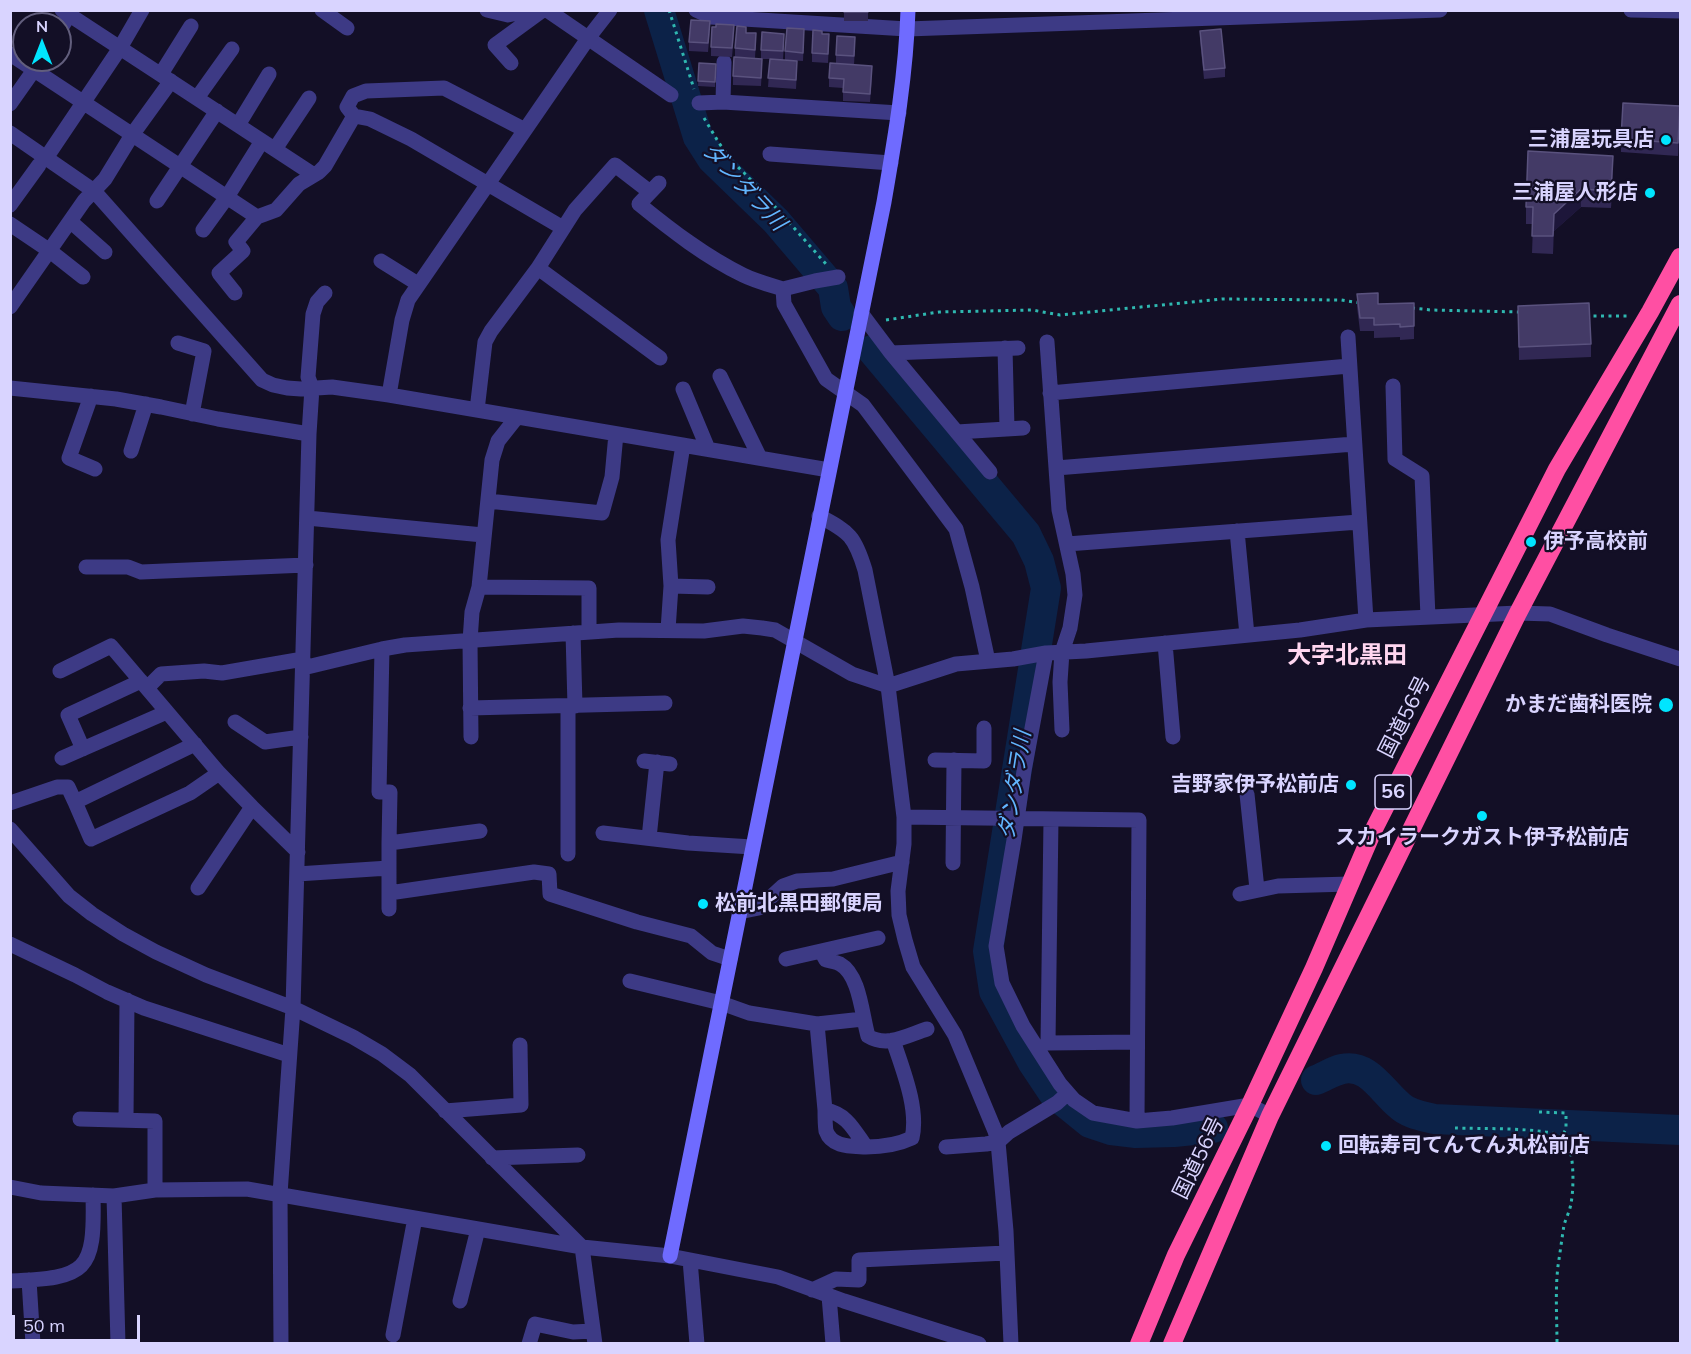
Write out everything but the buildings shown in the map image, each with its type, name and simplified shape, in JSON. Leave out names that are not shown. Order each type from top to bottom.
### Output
[{"type":"highway","name":"国道56号","points":[[1139,1344],[1176,1256],[1250,1106],[1314,968],[1373,831],[1557,469],[1680,257]]},
{"type":"highway","name":"56","points":[[1173,1344],[1270,1116],[1518,613],[1678,311]]},
{"type":"street","points":[[10,205],[120,48],[142,10]]},
{"type":"street","points":[[322,10],[347,28]]},
{"type":"street","points":[[487,10],[508,15],[532,10]]},
{"type":"street","points":[[511,63],[495,45],[545,10],[589,37],[671,94]]},
{"type":"street","points":[[389,395],[402,320],[408,300],[610,10]]},
{"type":"street","points":[[696,10],[711,17],[907,29],[1440,10]]},
{"type":"street","points":[[670,1256],[819,516],[845,392],[866,319],[899,113],[908,10]]},
{"type":"street","points":[[1631,10],[1680,11]]},
{"type":"street","points":[[72,17],[314,175]]},
{"type":"street","points":[[10,308],[84,201],[105,179],[166,77],[191,26]]},
{"type":"street","points":[[197,98],[232,50]]},
{"type":"street","points":[[723,102],[724,62]]},
{"type":"street","points":[[10,104],[33,72]]},
{"type":"street","points":[[47,72],[83,102],[257,217]]},
{"type":"street","points":[[238,125],[269,74]]},
{"type":"street","points":[[525,130],[444,88],[366,91],[353,96],[347,107],[354,116],[370,119],[411,139],[563,228]]},
{"type":"street","points":[[203,230],[268,145],[309,98]]},
{"type":"street","points":[[699,103],[723,102],[899,113]]},
{"type":"street","points":[[157,201],[217,111]]},
{"type":"street","points":[[235,294],[219,273],[243,251],[236,242],[257,217],[276,210],[299,184],[325,166],[354,116]]},
{"type":"street","points":[[10,133],[43,161],[94,191],[262,380],[273,385],[301,389],[332,387],[389,395],[829,470]]},
{"type":"street","points":[[771,154],[891,164]]},
{"type":"street","points":[[477,410],[485,342],[491,331],[538,268],[575,210],[615,165],[655,188],[639,204],[713,258],[744,276],[783,289],[815,280],[835,278]]},
{"type":"street","points":[[70,221],[105,252]]},
{"type":"street","points":[[10,224],[83,277]]},
{"type":"street","points":[[381,261],[418,284]]},
{"type":"street","points":[[538,268],[660,358]]},
{"type":"street","points":[[783,289],[784,304],[826,379],[863,405],[956,529],[972,587],[988,661]]},
{"type":"street","points":[[281,1344],[280,1194],[293,1012],[312,388],[308,376],[313,314],[317,302],[325,293]]},
{"type":"street","points":[[1650,312],[1678,311]]},
{"type":"street","points":[[866,319],[891,353],[990,472]]},
{"type":"street","points":[[1348,337],[1366,620]]},
{"type":"street","points":[[1047,342],[1059,510],[1073,574],[1075,595],[1070,628],[1062,652],[1060,682],[1062,730]]},
{"type":"street","points":[[178,343],[204,351],[192,414]]},
{"type":"street","points":[[891,353],[1011,348],[1007,428]]},
{"type":"street","points":[[1050,393],[1349,366]]},
{"type":"street","points":[[720,376],[760,458]]},
{"type":"street","points":[[1393,386],[1395,459],[1422,476],[1428,617]]},
{"type":"street","points":[[10,388],[146,404],[309,434]]},
{"type":"street","points":[[683,389],[708,449]]},
{"type":"street","points":[[91,396],[69,458],[95,469]]},
{"type":"street","points":[[131,451],[146,404]]},
{"type":"street","points":[[471,737],[472,612],[479,587],[492,460],[498,441],[517,417]]},
{"type":"street","points":[[957,432],[1023,428]]},
{"type":"street","points":[[488,501],[602,513],[612,477],[616,434]]},
{"type":"street","points":[[1056,468],[1354,444]]},
{"type":"street","points":[[669,630],[671,586],[668,540],[683,445]]},
{"type":"street","points":[[819,516],[841,527],[852,538],[865,570],[888,686],[904,817],[898,891],[899,915],[913,967],[955,1035],[998,1142],[1011,1344]]},
{"type":"street","points":[[307,518],[483,535]]},
{"type":"street","points":[[1067,544],[1359,522]]},
{"type":"street","points":[[1237,531],[1247,635]]},
{"type":"street","points":[[86,567],[128,567],[141,572],[306,565]]},
{"type":"street","points":[[671,586],[708,587]]},
{"type":"street","points":[[479,587],[589,588],[589,632]]},
{"type":"street","points":[[83,749],[68,715],[144,685],[161,674],[204,671],[222,674],[303,663],[405,645],[589,632],[704,631],[743,626],[775,630],[852,674],[888,686],[956,664],[1046,653],[1300,630],[1366,620],[1518,613],[1550,614],[1680,659]]},
{"type":"street","points":[[568,854],[560,838],[572,706],[573,633]]},
{"type":"street","points":[[1165,643],[1173,737]]},
{"type":"street","points":[[60,671],[111,646],[219,773],[298,852]]},
{"type":"street","points":[[382,649],[379,792],[390,792],[389,901],[534,872],[549,874],[550,894],[637,922],[691,936],[712,953],[730,958]]},
{"type":"street","points":[[1046,653],[1024,771],[996,946],[1002,983],[1023,1026],[1060,1084],[1063,1097]]},
{"type":"street","points":[[470,708],[665,703]]},
{"type":"street","points":[[62,758],[167,712]]},
{"type":"street","points":[[235,722],[266,742],[301,737]]},
{"type":"street","points":[[935,760],[984,761],[984,728]]},
{"type":"street","points":[[75,802],[195,744]]},
{"type":"street","points":[[953,863],[954,760]]},
{"type":"street","points":[[649,838],[657,762]]},
{"type":"street","points":[[10,803],[57,788],[68,788],[91,839],[190,793],[219,773]]},
{"type":"street","points":[[1247,794],[1257,889]]},
{"type":"street","points":[[198,888],[252,807]]},
{"type":"street","points":[[904,817],[1139,820],[1137,1121]]},
{"type":"street","points":[[1051,819],[1048,1043],[1137,1042]]},
{"type":"street","points":[[10,829],[69,896],[108,924],[156,952],[353,1037],[382,1054],[410,1075],[582,1247],[594,1337],[535,1324],[529,1344]]},
{"type":"street","points":[[389,843],[480,831]]},
{"type":"street","points":[[603,833],[752,847]]},
{"type":"street","points":[[739,912],[759,908],[783,886],[797,881],[832,879],[902,862]]},
{"type":"street","points":[[297,874],[389,868]]},
{"type":"street","points":[[1240,894],[1278,886],[1350,884]]},
{"type":"street","points":[[786,959],[878,938]]},
{"type":"street","points":[[10,944],[144,1008],[289,1052]]},
{"type":"street","points":[[821,951],[826,960],[840,964],[848,970],[856,986],[868,1036],[884,1042],[927,1029]]},
{"type":"street","points":[[630,981],[721,1003],[749,1013],[818,1024],[863,1019]]},
{"type":"street","points":[[126,1120],[127,1000]]},
{"type":"street","points":[[818,1024],[826,1131],[832,1141],[846,1146],[892,1145],[912,1138],[913,1118],[908,1083],[893,1040]]},
{"type":"street","points":[[445,1111],[521,1106],[520,1045]]},
{"type":"street","points":[[946,1147],[998,1142],[1009,1132],[1063,1097],[1074,1100],[1093,1113],[1137,1121],[1182,1117],[1250,1106],[1270,1116]]},
{"type":"street","points":[[825,1110],[844,1117],[866,1147]]},
{"type":"street","points":[[80,1119],[155,1121],[155,1190]]},
{"type":"street","points":[[492,1158],[578,1155]]},
{"type":"street","points":[[10,1187],[41,1193],[114,1196],[155,1190],[247,1189],[582,1247],[670,1256],[778,1277],[829,1296],[979,1344]]},
{"type":"street","points":[[10,1281],[55,1278],[77,1270],[85,1263],[91,1250],[94,1230],[93,1195]]},
{"type":"street","points":[[114,1196],[118,1344]]},
{"type":"street","points":[[393,1335],[415,1218]]},
{"type":"street","points":[[460,1301],[478,1229]]},
{"type":"street","points":[[812,1290],[836,1279],[859,1280],[859,1260],[1006,1253]]},
{"type":"street","points":[[690,1260],[697,1344]]},
{"type":"street","points":[[29,1280],[33,1344]]},
{"type":"street","points":[[829,1296],[833,1344]]},
{"type":"path","points":[[669,10],[704,118],[719,144],[732,162],[761,191],[835,278]]},
{"type":"path","points":[[866,319],[883,321],[939,312],[1032,310],[1060,315],[1222,299],[1341,300],[1363,303]]},
{"type":"path","points":[[1408,308],[1528,313]]},
{"type":"path","points":[[1580,315],[1624,316],[1650,312]]},
{"type":"path","points":[[1539,1112],[1566,1113],[1566,1129],[1562,1136]]},
{"type":"path","points":[[1455,1128],[1541,1131],[1562,1136],[1568,1141],[1573,1189],[1564,1225],[1558,1266],[1557,1344]]},
{"type":"waterway","name":"ダンダラ川","points":[[659,10],[698,137],[712,159],[776,221],[833,288],[836,307],[842,316]]},
{"type":"waterway","name":"ダンダラ川","points":[[872,350],[1026,534],[1039,561],[1046,588],[988,951],[994,991],[1033,1063],[1053,1093],[1090,1123],[1111,1130],[1136,1133],[1213,1128]]},
{"type":"waterway","name":"ダンダラ川","points":[[1316,1080],[1342,1069],[1359,1070],[1367,1074],[1407,1111],[1434,1119],[1680,1130]]},
{"type":"place","name":"三浦屋玩具店","points":[[1666,140]]},
{"type":"place","name":"三浦屋人形店","points":[[1650,193]]},
{"type":"place","name":"伊予高校前","points":[[1531,542]]},
{"type":"place","name":"かまだ歯科医院","points":[[1666,705]]},
{"type":"place","name":"吉野家伊予松前店","points":[[1351,785]]},
{"type":"place","name":"スカイラークガスト伊予松前店","points":[[1482,816]]},
{"type":"place","name":"松前北黒田郵便局","points":[[703,904]]},
{"type":"place","name":"回転寿司てんてん丸松前店","points":[[1326,1146]]},
{"type":"district","name":"大字北黒田","points":[[1347,656]]}]
